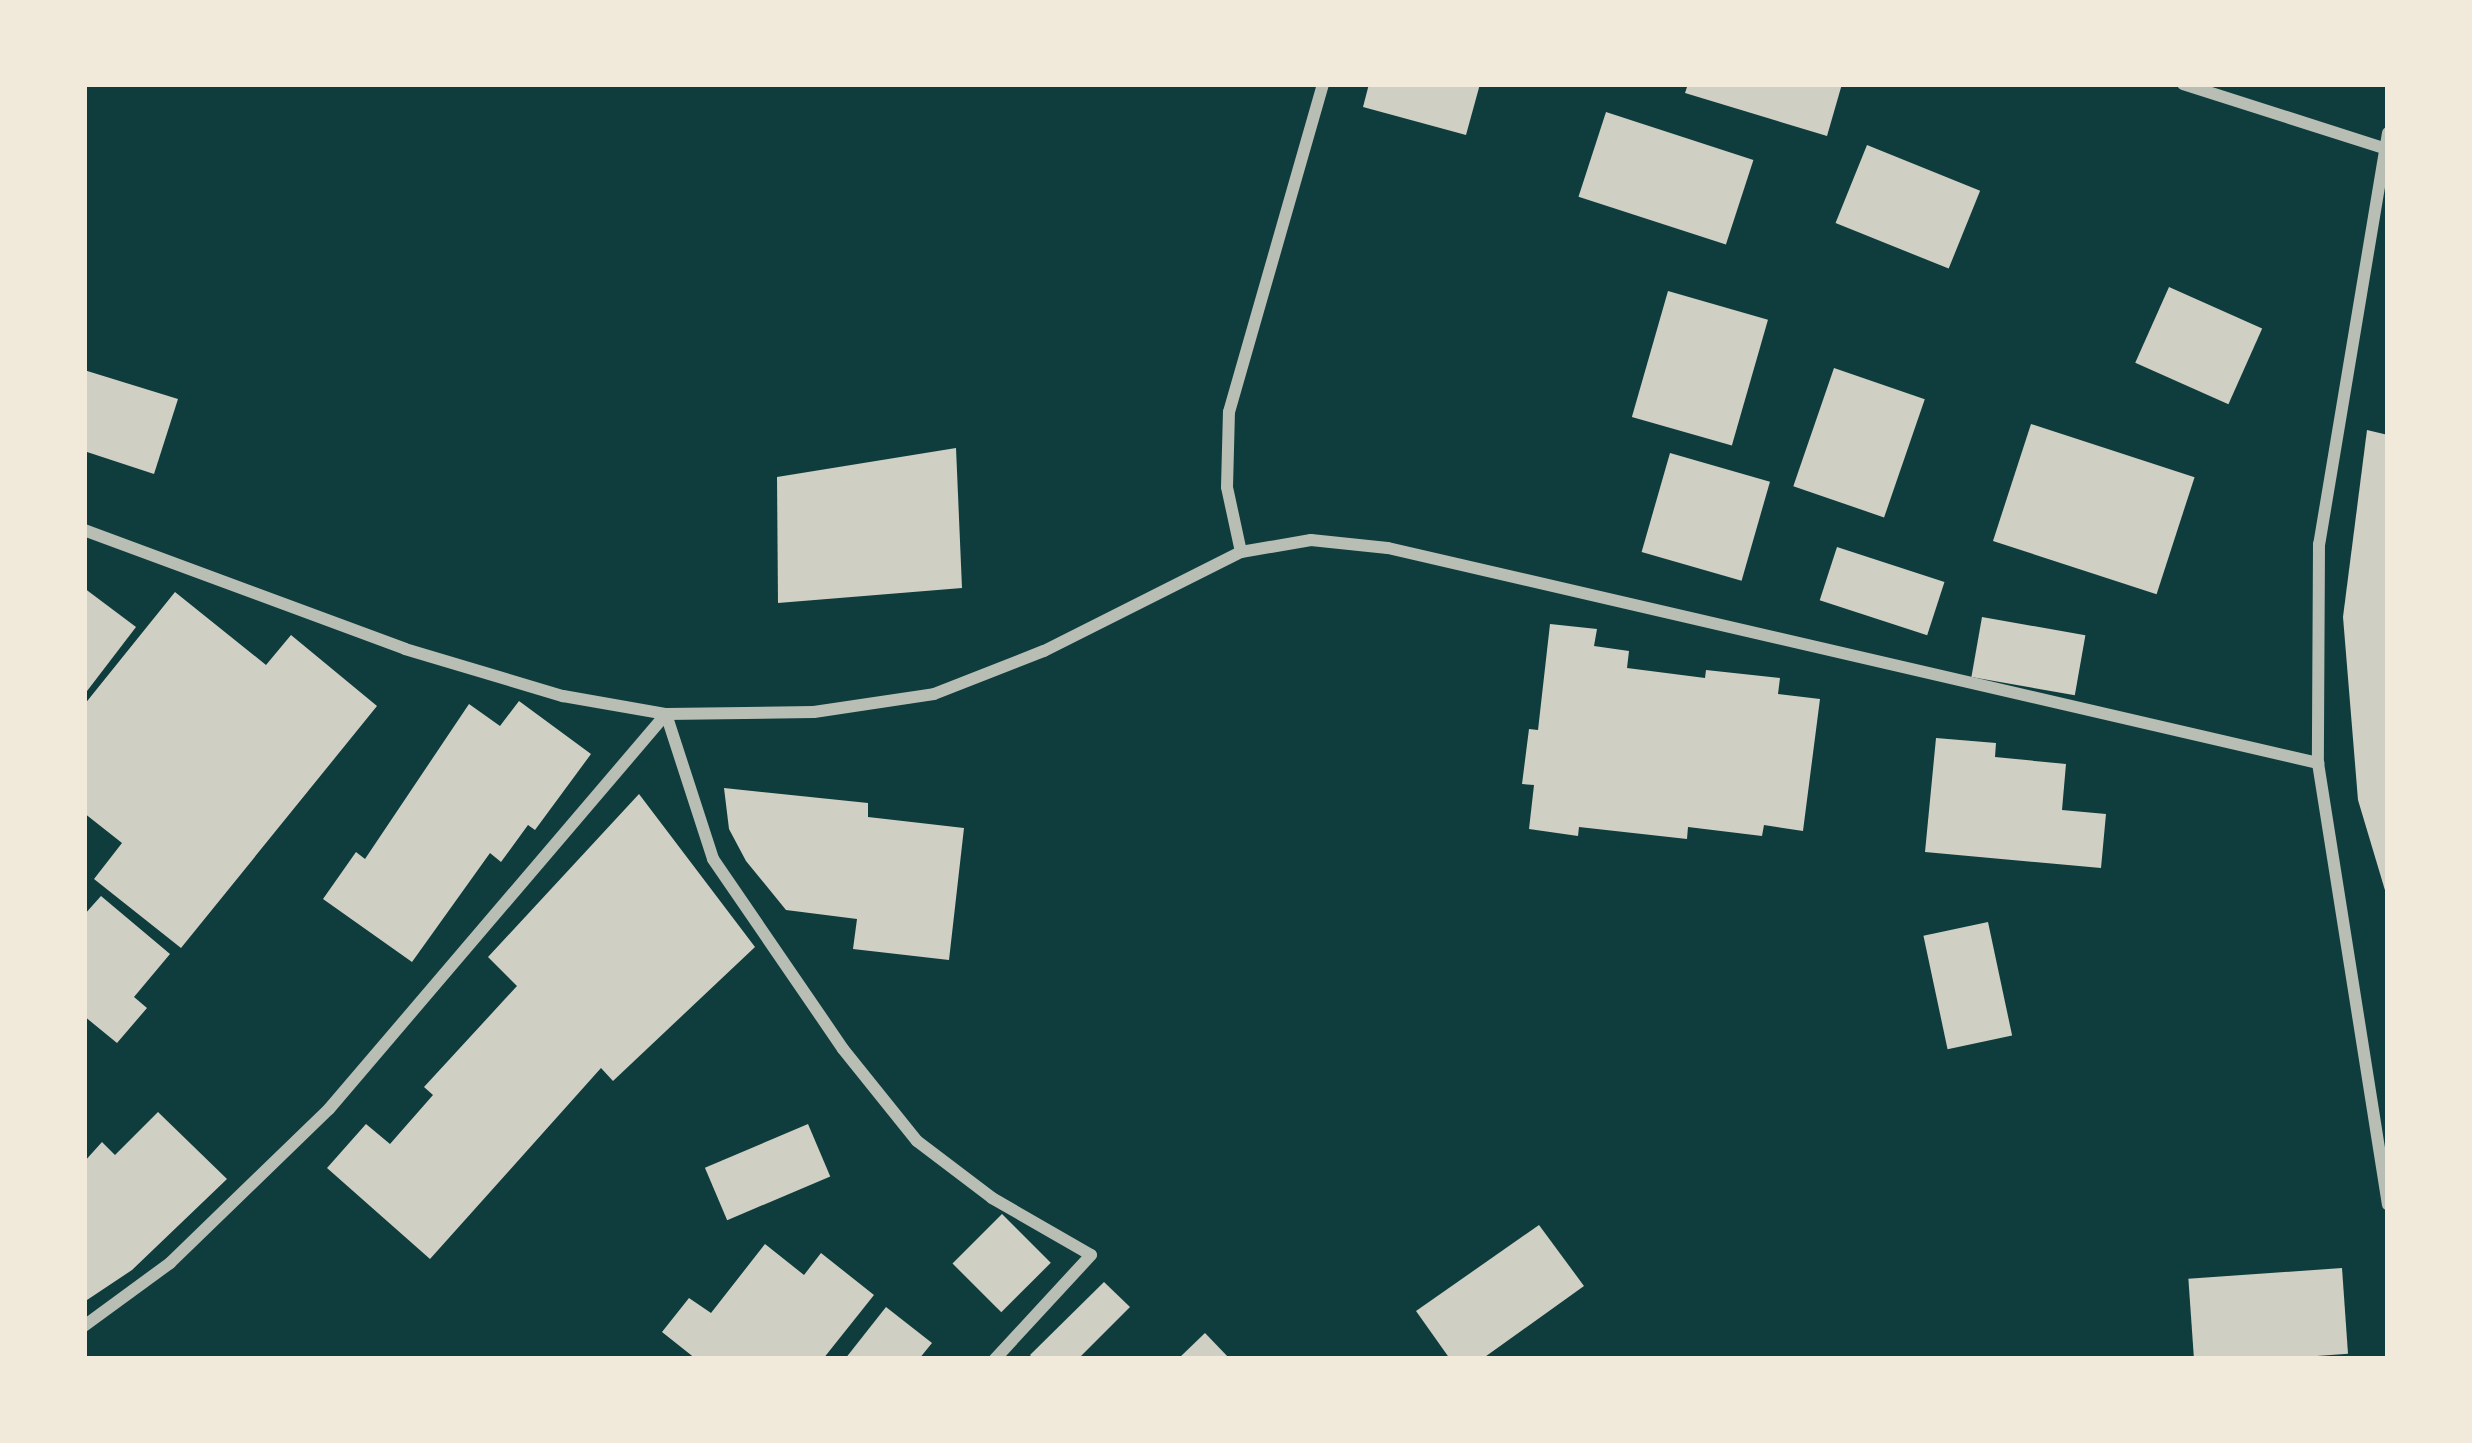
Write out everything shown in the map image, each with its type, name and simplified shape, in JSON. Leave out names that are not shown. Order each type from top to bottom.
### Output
[{"type":"street","points":[[1241,552],[1227,487],[1229,412],[1323,84]]},
{"type":"street","points":[[2183,84],[2383,148]]},
{"type":"street","points":[[2388,133],[2319,544],[2318,764],[2388,1204]]},
{"type":"street","points":[[84,530],[405,649],[563,696],[666,714],[814,712],[934,694],[1044,651],[1241,552],[1311,540],[1388,548],[2318,764]]},
{"type":"street","points":[[84,1326],[170,1263],[329,1109],[666,714]]},
{"type":"street","points":[[666,714],[713,859],[843,1049],[917,1141],[992,1198],[1091,1255],[995,1359]]},
{"type":"building","points":[[1369,84],[1480,84],[1466,135],[1363,107]]},
{"type":"building","points":[[1688,84],[1842,84],[1827,136],[1685,93]]},
{"type":"building","points":[[1606,112],[1753,160],[1726,245],[1578,197]]},
{"type":"building","points":[[1867,145],[1980,191],[1949,269],[1836,223]]},
{"type":"building","points":[[2169,287],[2262,328],[2228,404],[2135,363]]},
{"type":"building","points":[[1668,291],[1768,320],[1732,446],[1632,417]]},
{"type":"building","points":[[1834,368],[1925,399],[1884,517],[1793,486]]},
{"type":"building","points":[[84,370],[178,399],[154,474],[84,451]]},
{"type":"building","points":[[2031,424],[2195,477],[2157,594],[1993,541]]},
{"type":"building","points":[[2367,430],[2388,435],[2387,897],[2358,800],[2343,617]]},
{"type":"building","points":[[956,448],[962,588],[778,603],[777,477]]},
{"type":"building","points":[[1670,453],[1770,482],[1742,581],[1642,552]]},
{"type":"building","points":[[1837,547],[1944,582],[1927,635],[1820,600]]},
{"type":"building","points":[[84,588],[136,627],[84,695]]},
{"type":"building","points":[[175,592],[266,665],[291,635],[377,706],[181,948],[94,879],[122,843],[84,813],[84,705]]},
{"type":"building","points":[[1982,617],[2085,635],[2075,695],[1971,677]]},
{"type":"building","points":[[1550,624],[1597,629],[1594,646],[1629,651],[1627,668],[1705,678],[1706,670],[1780,678],[1778,694],[1820,699],[1803,831],[1764,825],[1762,836],[1688,827],[1687,839],[1579,827],[1578,836],[1529,829],[1534,785],[1522,784],[1529,729],[1538,730]]},
{"type":"building","points":[[519,701],[591,754],[535,830],[528,825],[501,862],[490,853],[412,962],[323,899],[356,852],[365,859],[469,704],[500,726]]},
{"type":"building","points":[[1936,738],[1996,743],[1995,757],[2066,764],[2062,810],[2106,814],[2101,868],[1925,852]]},
{"type":"building","points":[[724,788],[868,803],[868,817],[964,828],[949,960],[853,949],[857,919],[786,910],[746,861],[729,829]]},
{"type":"building","points":[[639,794],[755,947],[613,1081],[601,1068],[430,1259],[327,1168],[366,1124],[390,1144],[433,1095],[424,1087],[517,986],[488,957]]},
{"type":"building","points":[[101,896],[170,954],[134,997],[147,1008],[117,1043],[84,1016],[84,915]]},
{"type":"building","points":[[1988,922],[2012,1035],[1948,1049],[1923,936]]},
{"type":"building","points":[[158,1112],[227,1179],[132,1270],[84,1302],[84,1162],[102,1142],[115,1155]]},
{"type":"building","points":[[808,1124],[830,1176],[727,1220],[705,1168]]},
{"type":"building","points":[[1002,1214],[1051,1263],[1001,1312],[953,1263]]},
{"type":"building","points":[[1539,1225],[1584,1286],[1482,1359],[1450,1359],[1416,1311]]},
{"type":"building","points":[[765,1244],[804,1275],[821,1253],[874,1295],[823,1359],[696,1359],[662,1332],[689,1298],[711,1313]]},
{"type":"building","points":[[2342,1268],[2348,1354],[2194,1359],[2188,1279]]},
{"type":"building","points":[[1104,1282],[1130,1307],[1078,1359],[1034,1359],[1030,1355]]},
{"type":"building","points":[[886,1307],[932,1343],[919,1359],[845,1359]]},
{"type":"building","points":[[1205,1333],[1230,1359],[1178,1359]]}]
